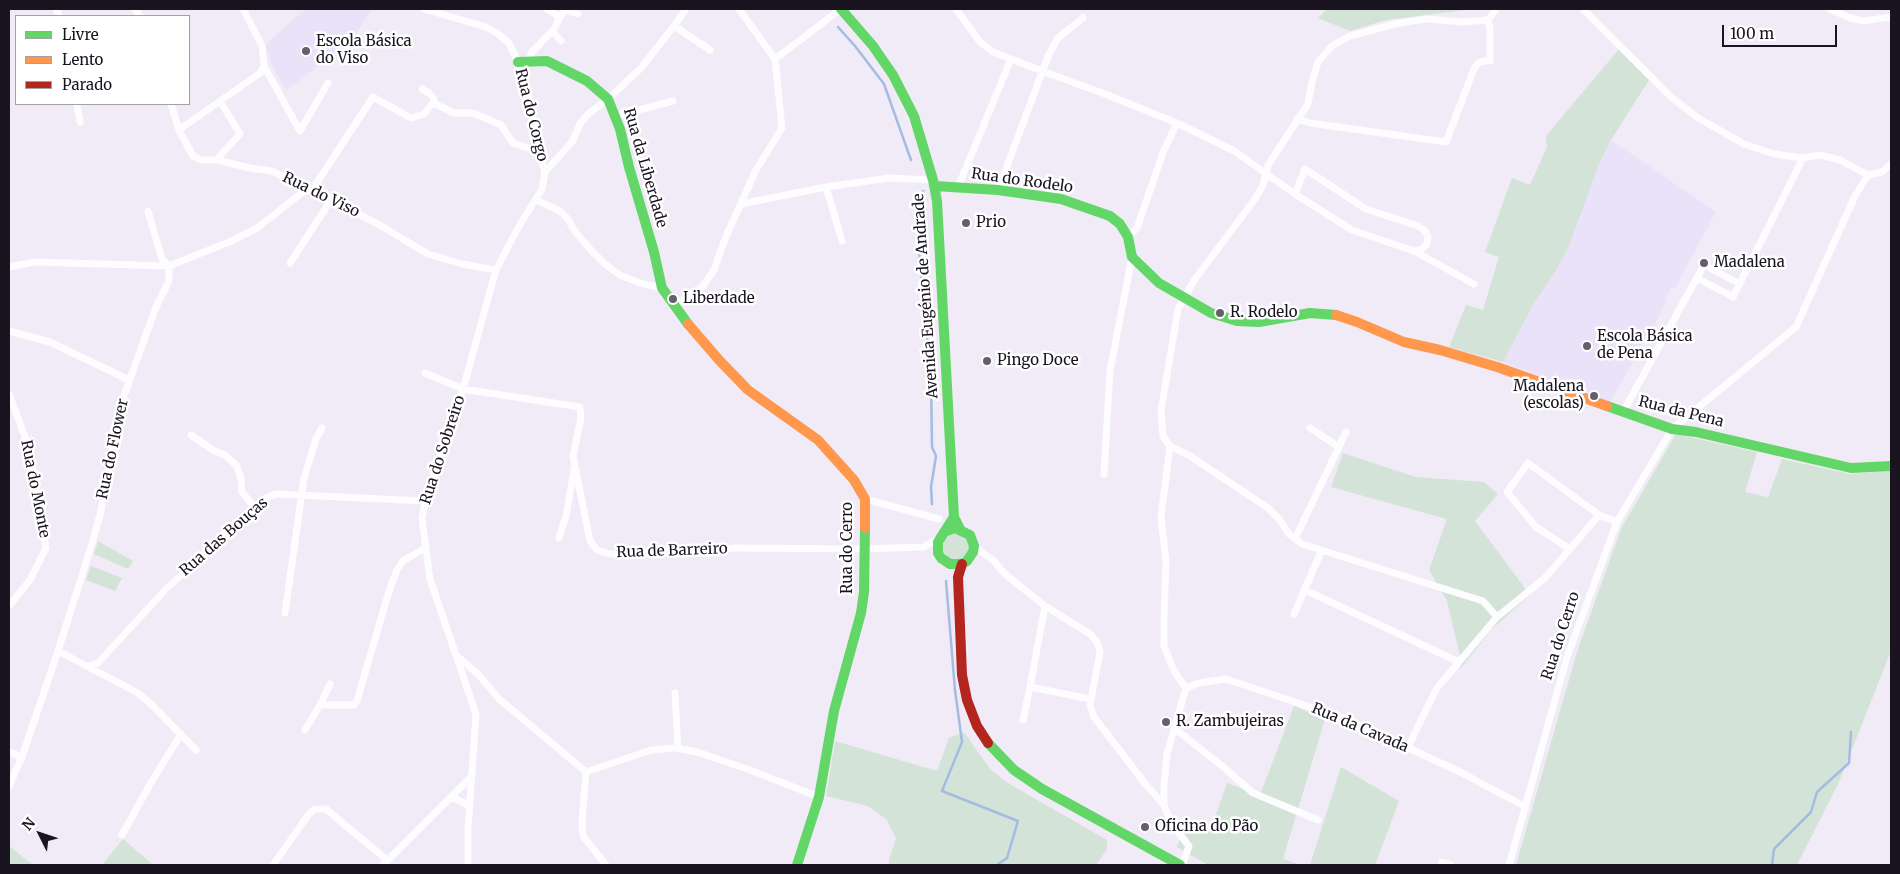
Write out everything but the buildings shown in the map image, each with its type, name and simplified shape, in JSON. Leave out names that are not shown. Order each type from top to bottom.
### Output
[{"type":"street","points":[[243,9],[262,46],[264,66],[300,131],[328,83]]},
{"type":"street","name":"Rua do Corgo","points":[[424,9],[486,27],[510,43],[531,103],[536,144],[545,172],[542,189],[518,226],[496,270]]},
{"type":"street","points":[[548,9],[560,17]]},
{"type":"street","points":[[545,172],[572,142],[580,124],[588,114],[608,100],[641,68],[686,9]]},
{"type":"street","points":[[674,304],[688,298],[703,286],[714,270],[725,239],[756,170],[782,128],[775,59],[739,9]]},
{"type":"street","points":[[775,59],[841,9]]},
{"type":"street","name":"Avenida Eugénio de Andrade","points":[[841,9],[874,46],[893,75],[914,116],[934,183],[954,517],[960,529],[970,536],[974,546]]},
{"type":"street","points":[[956,9],[980,42],[993,52],[1176,123],[1234,151],[1294,194],[1352,230],[1414,251],[1474,284]]},
{"type":"street","points":[[1297,119],[1310,124],[1446,142],[1474,69],[1483,61],[1490,61],[1490,29],[1488,20],[1496,9]]},
{"type":"street","points":[[1583,9],[1670,98],[1698,118],[1744,144],[1774,154],[1803,158],[1820,155],[1840,160],[1868,175],[1882,172],[1891,164]]},
{"type":"street","points":[[1830,9],[1850,18],[1863,21],[1891,17]]},
{"type":"street","points":[[518,62],[530,61],[531,53],[552,31],[565,10],[578,14]]},
{"type":"street","points":[[998,190],[1042,72],[1058,38],[1083,18]]},
{"type":"street","points":[[1488,20],[1462,22],[1427,19],[1399,23],[1350,36],[1332,46],[1318,62],[1308,104],[1268,166],[1263,185],[1255,199],[1205,265],[1178,309],[1161,411],[1163,436],[1170,446],[1190,456],[1268,508],[1295,539],[1302,544],[1321,552],[1483,601],[1497,618]]},
{"type":"street","points":[[674,26],[710,50]]},
{"type":"street","points":[[552,31],[561,41]]},
{"type":"street","points":[[958,187],[1010,59]]},
{"type":"street","name":"Rua da Liberdade","points":[[530,61],[547,61],[587,81],[608,100],[616,116],[654,252],[662,288]]},
{"type":"street","points":[[179,130],[260,73],[264,66]]},
{"type":"street","points":[[9,267],[35,262],[169,266],[229,242],[257,228],[310,189],[373,97],[411,118],[424,114],[433,104],[434,99],[422,89]]},
{"type":"street","points":[[216,160],[240,134],[220,101]]},
{"type":"street","points":[[616,116],[673,101]]},
{"type":"street","points":[[433,104],[454,113],[472,113],[500,125],[513,143],[539,152]]},
{"type":"street","points":[[77,105],[80,122]]},
{"type":"street","name":"Rua do Viso","points":[[171,105],[179,130],[193,156],[201,160],[216,160],[272,171],[378,224],[428,254],[462,264],[496,270]]},
{"type":"street","points":[[1128,238],[1137,228],[1164,150],[1176,123]]},
{"type":"street","points":[[1697,278],[1732,297],[1803,158]]},
{"type":"street","points":[[1294,194],[1305,169],[1366,209],[1418,226],[1425,231],[1428,237],[1427,244],[1422,250],[1414,251]]},
{"type":"street","name":"Rua do Cerro","points":[[1509,865],[1567,657],[1617,522],[1672,429],[1796,327],[1855,196],[1868,175]]},
{"type":"street","name":"Rua do Rodelo","points":[[741,204],[826,187],[889,178],[998,190],[1061,199],[1110,216],[1120,224],[1128,238],[1132,257]]},
{"type":"street","points":[[826,187],[842,241]]},
{"type":"street","points":[[290,262],[331,200]]},
{"type":"street","points":[[536,200],[560,211],[589,248],[605,264],[620,275],[640,283],[662,288]]},
{"type":"street","points":[[148,211],[162,259],[169,266]]},
{"type":"street","points":[[1132,257],[1159,283],[1184,297]]},
{"type":"street","points":[[1104,474],[1110,371],[1132,257]]},
{"type":"street","points":[[1623,412],[1704,265],[1740,284]]},
{"type":"street","name":"Rua do Flower","points":[[9,786],[22,757],[91,547],[101,510],[115,429],[129,380],[156,307],[169,281],[169,266]]},
{"type":"street","name":"Rua do Sobreiro","points":[[468,865],[476,714],[430,579],[422,519],[425,502],[463,389],[496,270]]},
{"type":"street","name":"Rua do Cerro","points":[[662,288],[719,360],[748,390],[818,440],[854,480],[865,499],[864,592],[861,613],[834,711],[819,797],[797,865]]},
{"type":"street","name":"Rua da Pena","points":[[1184,297],[1211,312],[1237,321],[1260,322],[1310,312],[1332,314],[1357,322],[1404,342],[1440,350],[1497,367],[1672,429],[1696,432],[1850,468],[1891,466]]},
{"type":"street","points":[[9,330],[50,342],[129,380]]},
{"type":"street","points":[[425,373],[463,389]]},
{"type":"street","name":"Rua de Barreiro","points":[[463,389],[580,407],[581,418],[573,456],[590,541],[597,550],[610,554],[737,548],[865,549],[924,547]]},
{"type":"street","name":"Rua do Monte","points":[[9,394],[30,450],[46,548],[30,580],[9,606]]},
{"type":"street","points":[[285,614],[304,478],[316,440],[322,428]]},
{"type":"street","points":[[1310,428],[1338,448]]},
{"type":"street","points":[[1295,539],[1346,432]]},
{"type":"street","points":[[191,435],[213,450],[225,455],[236,465],[241,478],[242,492],[254,507]]},
{"type":"street","points":[[1164,805],[1167,754],[1186,688],[1174,671],[1164,646],[1166,560],[1161,516],[1170,446]]},
{"type":"street","points":[[1570,549],[1536,527],[1507,492],[1528,463],[1599,515],[1617,522]]},
{"type":"street","points":[[558,538],[566,516],[571,493],[572,473],[575,467]]},
{"type":"street","name":"Rua das Bouças","points":[[89,666],[98,663],[166,589],[266,498],[276,494],[425,502]]},
{"type":"street","points":[[865,499],[938,519]]},
{"type":"street","points":[[1408,748],[1437,688],[1497,618],[1545,578],[1599,515]]},
{"type":"street","points":[[941,558],[937,548],[942,534],[954,517]]},
{"type":"street","points":[[958,577],[950,564],[924,547],[942,534],[955,528],[960,529]]},
{"type":"street","points":[[971,557],[974,546],[995,562],[1002,571],[1045,606],[1090,634],[1097,642],[1100,652],[1090,699],[1094,717],[1164,805],[1171,823],[1189,846],[1181,865],[1042,788],[1014,770],[992,749],[978,726],[967,700],[962,675],[958,577],[962,564],[971,557],[987,556]]},
{"type":"street","points":[[320,705],[354,705],[357,701],[389,591],[397,570],[402,560],[425,548]]},
{"type":"street","points":[[1294,614],[1321,552]]},
{"type":"street","points":[[950,564],[962,564]]},
{"type":"street","points":[[1304,590],[1459,662]]},
{"type":"street","points":[[1023,720],[1045,606]]},
{"type":"street","points":[[58,651],[138,693],[196,750]]},
{"type":"street","points":[[457,656],[479,675],[498,698],[586,772]]},
{"type":"street","name":"Rua da Cavada","points":[[1186,688],[1199,683],[1226,679],[1346,719],[1526,806]]},
{"type":"street","points":[[305,730],[330,684]]},
{"type":"street","points":[[1030,687],[1090,699]]},
{"type":"street","points":[[675,693],[678,748]]},
{"type":"street","points":[[1174,728],[1253,793],[1318,820]]},
{"type":"street","points":[[122,835],[180,734]]},
{"type":"street","points":[[586,772],[651,750],[678,748],[697,752],[750,770],[819,797]]},
{"type":"street","points":[[9,752],[22,757]]},
{"type":"street","points":[[586,772],[582,822],[583,836],[606,865]]},
{"type":"street","points":[[273,865],[309,814],[315,809],[326,809],[385,863],[472,776]]},
{"type":"street","points":[[452,797],[470,806]]},
{"type":"street","points":[[1442,862],[1451,865]]},
{"type":"shaded area","name":"Escola Básica do Viso","points":[[305,9],[372,9],[340,58],[334,54],[286,90],[274,69],[266,48],[267,43]]},
{"type":"shaded area","points":[[1611,140],[1716,212],[1675,288],[1671,288],[1665,299],[1667,302],[1611,400],[1608,402],[1503,362],[1532,307],[1554,274],[1599,164]]},
{"type":"green space","points":[[1327,9],[1473,9],[1386,20],[1350,31],[1318,18]]},
{"type":"green space","points":[[1619,49],[1649,80],[1611,140],[1599,164],[1568,248],[1554,274],[1532,307],[1503,362],[1449,347],[1466,305],[1483,310],[1499,257],[1485,252],[1512,178],[1530,185],[1547,147],[1546,136]]},
{"type":"green space","points":[[1676,434],[1757,452],[1745,492],[1768,497],[1782,459],[1850,474],[1891,471],[1891,651],[1839,782],[1797,865],[1516,865],[1577,652],[1621,529]]},
{"type":"green space","points":[[1343,453],[1416,477],[1484,482],[1498,494],[1475,521],[1530,595],[1491,630],[1461,668],[1462,664],[1447,601],[1429,570],[1447,519],[1331,487]]},
{"type":"green space","points":[[956,534],[965,538],[969,547],[965,556],[956,560],[947,556],[943,547],[947,538]]},
{"type":"green space","points":[[98,541],[133,561],[128,569],[94,554]]},
{"type":"green space","points":[[91,566],[122,578],[115,591],[86,580]]},
{"type":"green space","points":[[1294,706],[1325,719],[1283,859],[1300,865],[1208,865],[1177,847],[1186,824],[1212,826],[1227,783],[1260,795]]},
{"type":"green space","points":[[964,732],[990,769],[1006,782],[1107,840],[1107,849],[1096,865],[889,865],[889,859],[896,839],[887,820],[868,806],[826,796],[835,741],[937,771],[949,738]]},
{"type":"green space","points":[[1341,767],[1399,801],[1375,865],[1310,865]]},
{"type":"green space","points":[[123,839],[153,865],[102,865]]},
{"type":"green space","points":[[9,846],[33,865],[9,865]]},
{"type":"waterway","points":[[838,27],[884,84],[911,160]]},
{"type":"waterway","points":[[923,191],[926,216],[925,228],[918,240],[931,378],[932,447],[936,456],[931,487],[932,504]]},
{"type":"waterway","points":[[946,581],[955,690],[962,742],[942,791],[1018,821],[1007,858],[997,865]]},
{"type":"waterway","points":[[1772,865],[1774,849],[1811,812],[1817,792],[1849,763],[1851,732]]},
{"type":"traffic: fast","points":[[841,9],[873,46],[893,75],[914,116],[933,180],[937,201],[954,517],[960,529]]},
{"type":"traffic: fast","points":[[518,62],[547,61],[587,81],[608,99],[620,129],[662,288],[688,324]]},
{"type":"traffic: fast","points":[[935,186],[998,190],[1061,199],[1110,216],[1120,224],[1128,237],[1132,257],[1159,283],[1211,313],[1237,321],[1259,322],[1310,313],[1336,315]]},
{"type":"traffic: fast","points":[[1607,406],[1672,429],[1696,432],[1851,468],[1891,466]]},
{"type":"traffic: fast","points":[[944,532],[955,528],[970,535],[974,546],[973,552],[967,561],[962,564],[950,564],[941,558],[938,553],[938,542],[954,517]]},
{"type":"traffic: fast","points":[[797,865],[819,797],[834,711],[861,613],[864,592],[865,528]]},
{"type":"traffic: fast","points":[[988,743],[1014,770],[1042,789],[1180,865]]},
{"type":"traffic: slow","points":[[1336,315],[1404,342],[1440,350],[1497,367],[1607,406]]},
{"type":"traffic: slow","points":[[688,324],[748,390],[818,440],[854,480],[865,499],[865,528]]},
{"type":"traffic: jam","points":[[962,564],[958,577],[962,675],[967,700],[977,726],[988,743]]},
{"type":"place","name":"Escola Básica do Viso","points":[[306,51]]},
{"type":"place","name":"Prio","points":[[966,223]]},
{"type":"place","name":"Madalena","points":[[1704,263]]},
{"type":"place","name":"Liberdade","points":[[673,299]]},
{"type":"place","name":"R. Rodelo","points":[[1220,313]]},
{"type":"place","name":"Escola Básica de Pena","points":[[1587,346]]},
{"type":"place","name":"Pingo Doce","points":[[987,361]]},
{"type":"place","name":"Madalena (escolas)","points":[[1594,396]]},
{"type":"place","name":"R. Zambujeiras","points":[[1166,722]]},
{"type":"place","name":"Oficina do Pão","points":[[1145,827]]}]
